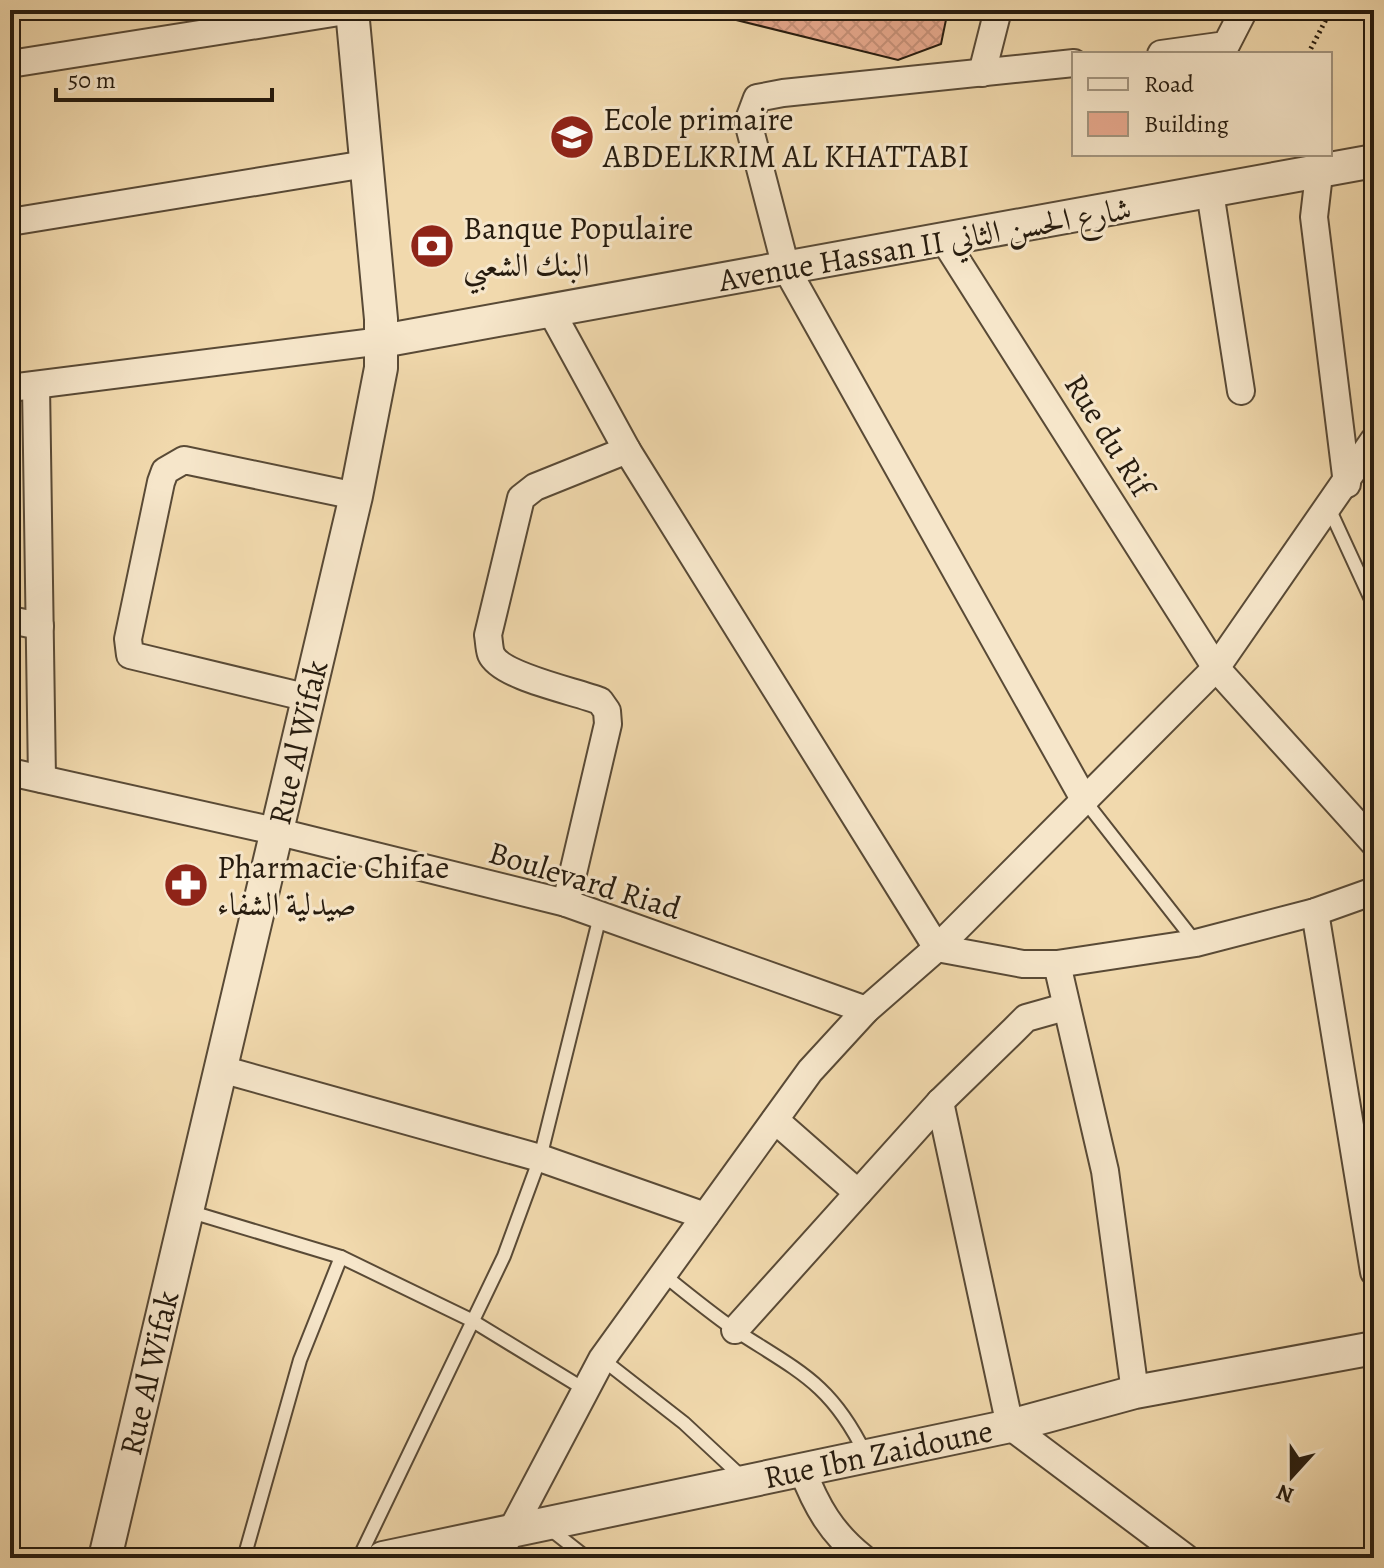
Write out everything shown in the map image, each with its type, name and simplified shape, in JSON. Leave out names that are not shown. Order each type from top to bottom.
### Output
[{"type":"street","points":[[10,64],[352,10]]},
{"type":"street","name":"Rue Al Wifak","points":[[105,1558],[279,832],[356,496],[381,368],[382,341],[352,10]]},
{"type":"street","points":[[982,73],[998,10]]},
{"type":"street","points":[[1175,52],[1226,45],[1244,10]]},
{"type":"street","points":[[1072,63],[757,98],[748,122],[786,268],[1085,801]]},
{"type":"street","name":"Avenue Hassan II شارع الحسن الثاني","points":[[382,341],[1319,174],[1374,161]]},
{"type":"street","points":[[10,222],[366,164]]},
{"type":"street","points":[[1319,174],[1314,217],[1347,484]]},
{"type":"street","points":[[1210,192],[1241,391]]},
{"type":"street","name":"Rue du Rif","points":[[944,240],[1216,668],[1374,843]]},
{"type":"street","points":[[552,313],[627,450],[937,948],[1023,964],[1057,964],[1196,943],[1315,912],[1374,891]]},
{"type":"street","points":[[10,388],[382,341]]},
{"type":"street","points":[[36,385],[42,779]]},
{"type":"street","points":[[502,1545],[602,1359],[665,1276],[810,1071],[866,1010],[937,948],[1216,668],[1328,506],[1347,484],[1374,440]]},
{"type":"street","points":[[566,903],[608,724],[607,711],[600,701],[514,673],[499,664],[491,654],[488,635],[521,498],[535,487],[627,450]]},
{"type":"street","points":[[309,698],[130,655],[128,639],[161,482],[165,471],[184,460],[356,496]]},
{"type":"street","points":[[10,620],[40,626]]},
{"type":"street","name":"Boulevard Riad","points":[[10,772],[279,832],[566,903],[866,1010]]},
{"type":"street","points":[[1315,912],[1374,1272]]},
{"type":"street","points":[[1057,964],[1105,1171],[1135,1392]]},
{"type":"street","points":[[735,1330],[940,1102],[1026,1018],[1065,1007]]},
{"type":"street","points":[[221,1069],[540,1158],[705,1216]]},
{"type":"street","points":[[940,1102],[1010,1426],[1186,1558]]},
{"type":"street","points":[[775,1120],[858,1193]]},
{"type":"street","name":"Rue Ibn Zaidoune","points":[[383,1558],[502,1545],[544,1524],[1010,1426],[1135,1392],[1374,1348]]},
{"type":"street","points":[[802,1469],[816,1507],[844,1543],[863,1558]]},
{"type":"lane","points":[[1328,506],[1374,606]]},
{"type":"lane","points":[[1085,801],[1196,943]]},
{"type":"lane","points":[[359,1558],[504,1256],[540,1158],[600,916]]},
{"type":"lane","points":[[187,1211],[341,1257],[471,1320],[584,1389]]},
{"type":"lane","points":[[244,1558],[300,1360],[341,1257]]},
{"type":"lane","points":[[665,1276],[735,1330],[812,1379],[854,1430],[866,1456]]},
{"type":"lane","points":[[602,1359],[684,1423],[746,1481]]},
{"type":"lane","points":[[544,1524],[587,1558]]},
{"type":"path","points":[[1309,52],[1331,10]]},
{"type":"building","points":[[721,10],[948,10],[941,44],[898,60],[720,16]]},
{"type":"place","name":"Ecole primaire ABDELKRIM AL KHATTABI","points":[[572,137]]},
{"type":"place","name":"Banque Populaire البنك الشعبي","points":[[432,246]]},
{"type":"place","name":"Pharmacie Chifae صيدلية الشفاء","points":[[186,885]]}]
